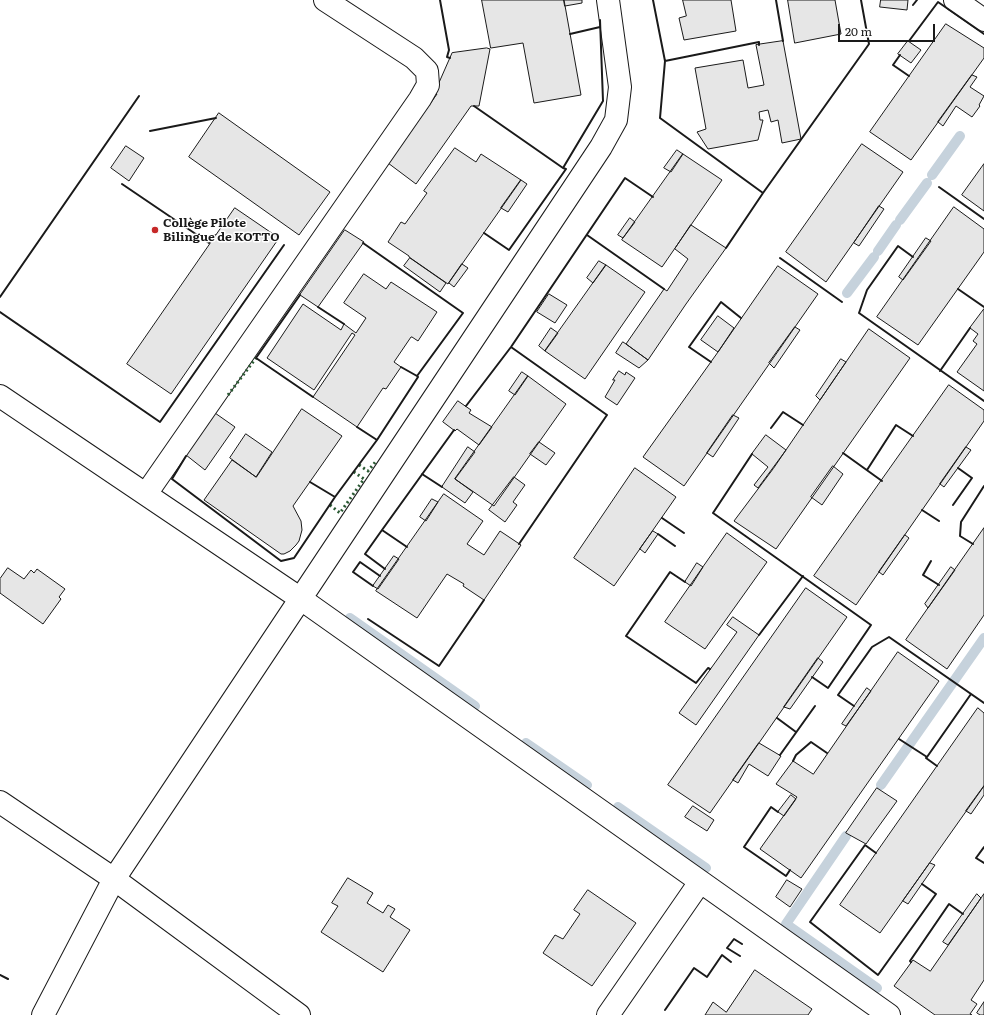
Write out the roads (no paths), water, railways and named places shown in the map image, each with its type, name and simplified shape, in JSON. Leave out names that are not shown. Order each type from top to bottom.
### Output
[{"type":"street","points":[[146,494],[420,99],[428,85],[427,71],[414,58],[325,0]]},
{"type":"street","points":[[43,1015],[114,879],[601,147],[616,120],[620,87],[608,0]]},
{"type":"street","points":[[956,0],[984,20]]},
{"type":"street","points":[[0,396],[301,599],[889,1015]]},
{"type":"street","points":[[0,802],[114,879],[299,1015]]},
{"type":"street","points":[[608,1015],[700,882]]},
{"type":"waterway","points":[[932,175],[960,136]]},
{"type":"waterway","points":[[900,220],[927,183]]},
{"type":"waterway","points":[[878,251],[896,225]]},
{"type":"waterway","points":[[847,293],[874,257]]},
{"type":"waterway","points":[[350,618],[475,706]]},
{"type":"waterway","points":[[881,785],[984,638]]},
{"type":"waterway","points":[[526,743],[587,785]]},
{"type":"waterway","points":[[618,807],[706,868]]},
{"type":"waterway","points":[[846,836],[786,924],[877,988]]},
{"type":"place","name":"Collège Pilote Bilingue de KOTTO","points":[[155,230]]}]
